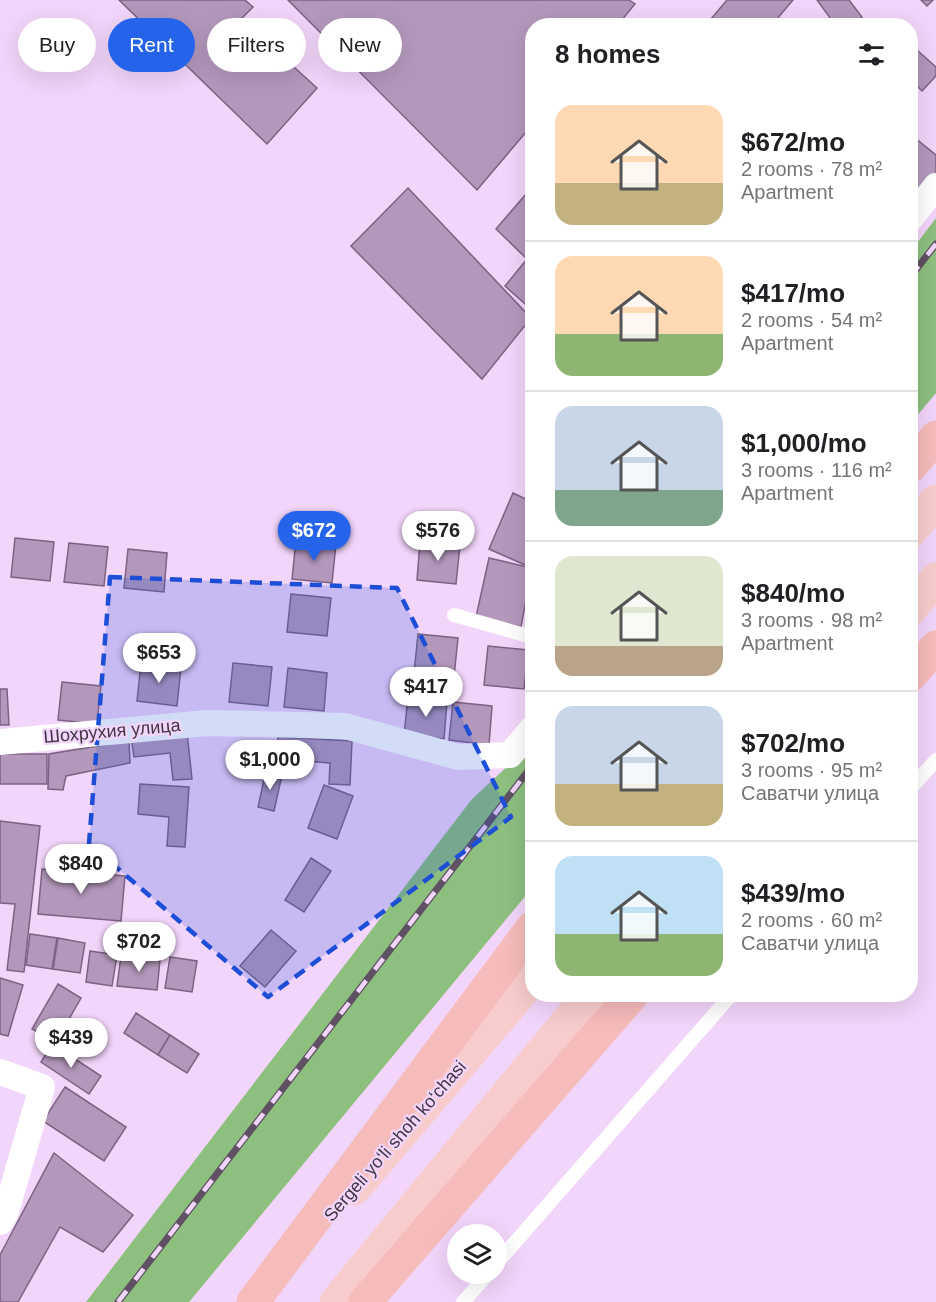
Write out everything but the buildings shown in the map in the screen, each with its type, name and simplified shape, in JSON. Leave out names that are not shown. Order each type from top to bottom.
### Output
[{"type":"highway","points":[[918,458],[936,437]]},
{"type":"highway","points":[[918,667],[936,647]]},
{"type":"highway","points":[[253,1302],[525,937]]},
{"type":"highway","points":[[365,1302],[626,1002]]},
{"type":"main road","points":[[918,522],[936,501]]},
{"type":"main road","points":[[918,600],[936,579]]},
{"type":"main road","name":"Sergeli yo‘li shoh ko‘chasi","points":[[258,1302],[525,988]]},
{"type":"main road","points":[[336,1302],[583,1002]]},
{"type":"street","points":[[918,209],[936,186]]},
{"type":"street","name":"Шохрухия улица","points":[[0,742],[207,723],[345,726],[458,757],[510,755],[525,737]]},
{"type":"street","points":[[0,1072],[42,1087],[2,1214]]},
{"type":"lane","points":[[454,615],[525,635]]},
{"type":"lane","points":[[918,780],[936,760]]},
{"type":"lane","points":[[507,1251],[725,1002]]},
{"type":"lane","points":[[464,1302],[479,1284]]},
{"type":"highlighted area","points":[[110,577],[397,588],[511,817],[268,997],[89,844]]},
{"type":"green space","points":[[936,218],[936,393],[918,415],[918,242]]},
{"type":"green space","points":[[525,749],[525,896],[189,1302],[86,1302],[472,799]]},
{"type":"railway","points":[[918,267],[936,244]]},
{"type":"railway","points":[[118,1302],[525,775]]}]
